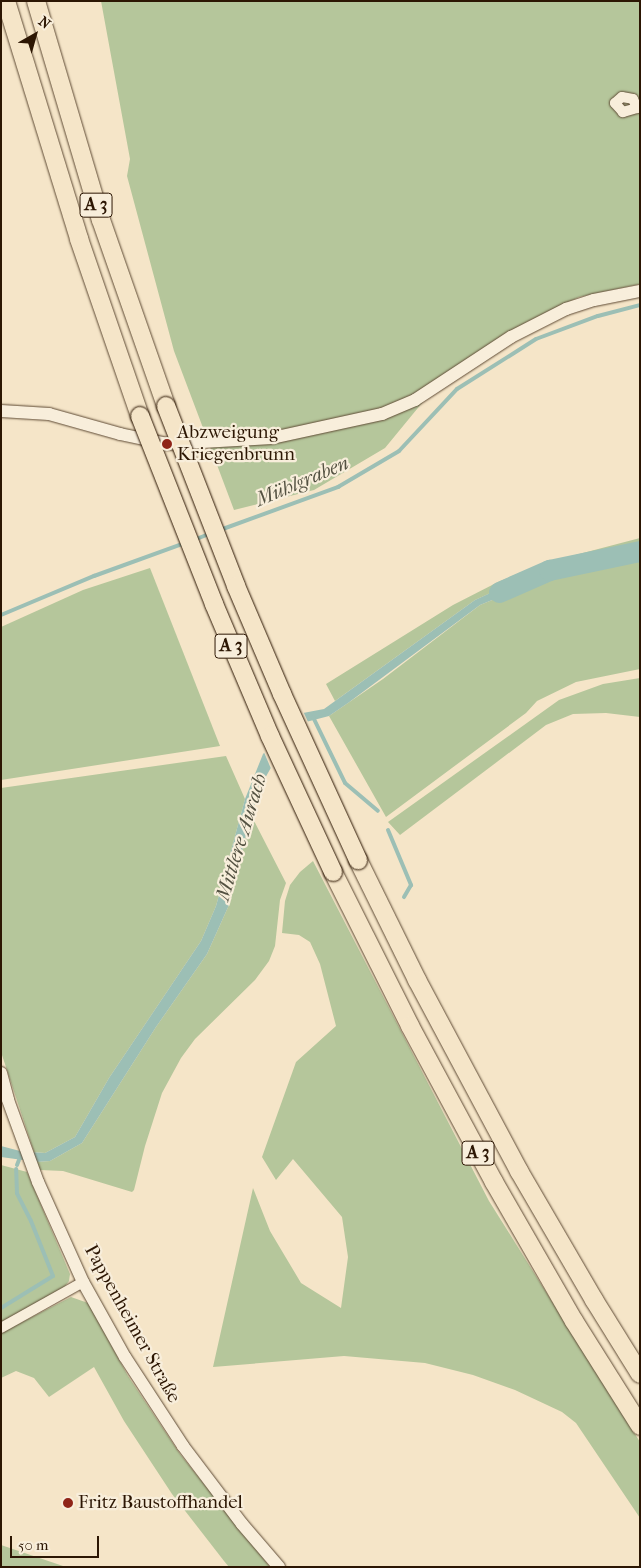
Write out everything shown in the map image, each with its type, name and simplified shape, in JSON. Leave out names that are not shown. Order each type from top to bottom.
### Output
[{"type":"highway","name":"A 3","points":[[6,1],[45,131],[113,340],[140,416],[214,604],[270,736],[332,872],[410,1026],[494,1182],[574,1321],[640,1426]]},
{"type":"highway","name":"A 3","points":[[36,1],[101,220],[166,406],[243,603],[282,694],[358,860],[417,980],[519,1171],[594,1300],[640,1374]]},
{"type":"highway","points":[[1,25],[45,131]]},
{"type":"street","points":[[1,411],[49,414],[120,434],[167,444],[272,438],[382,414],[415,400],[511,337],[566,309],[594,300],[640,291]]},
{"type":"street","name":"Pappenheimer Straße","points":[[1,1073],[8,1100],[38,1182],[83,1282],[125,1357],[158,1410],[236,1516],[279,1567]]},
{"type":"street","points":[[1,1328],[83,1282]]},
{"type":"green space","points":[[101,1],[640,1],[640,284],[579,297],[527,322],[445,375],[385,448],[314,490],[234,510],[174,351],[127,176],[130,159]]},
{"type":"green space","points":[[640,538],[640,669],[576,682],[537,701],[526,713],[386,817],[329,716],[383,679],[480,605],[527,586],[524,578],[475,600],[335,701],[326,684],[453,605],[498,582],[541,564]]},
{"type":"green space","points":[[150,568],[220,746],[1,780],[1,627],[83,590]]},
{"type":"green space","points":[[640,678],[640,717],[606,713],[573,714],[546,725],[400,835],[388,822],[559,700],[603,684]]},
{"type":"green space","points":[[226,756],[245,799],[216,906],[201,941],[109,1078],[75,1137],[45,1153],[34,1152],[1,1052],[1,788]]},
{"type":"green space","points":[[251,815],[286,883],[280,900],[275,946],[269,961],[255,980],[195,1039],[181,1058],[162,1093],[145,1146],[134,1190],[132,1192],[63,1171],[40,1170],[37,1162],[50,1161],[82,1143],[156,1027],[207,954],[229,905]]},
{"type":"green space","points":[[313,861],[489,1201],[640,1442],[640,1518],[576,1423],[562,1412],[515,1390],[473,1375],[425,1363],[344,1356],[213,1367],[253,1188],[270,1231],[301,1283],[341,1308],[348,1257],[342,1217],[293,1159],[276,1180],[262,1157],[296,1062],[336,1026],[320,964],[310,942],[299,935],[282,933],[285,901],[290,885],[300,872]]},
{"type":"green space","points":[[1,1165],[27,1172],[70,1274],[69,1281],[62,1290],[1,1322]]},
{"type":"green space","points":[[71,1297],[88,1303],[128,1376],[180,1454],[270,1567],[229,1567],[172,1494],[124,1421],[94,1367],[49,1397],[34,1378],[16,1371],[1,1378],[1,1333]]},
{"type":"green space","points":[[1,1545],[66,1567],[1,1567]]},
{"type":"water","points":[[523,578],[527,586],[480,605],[329,716],[306,722],[281,750],[264,780],[251,815],[229,905],[207,954],[156,1027],[82,1143],[50,1161],[37,1162],[1,1157],[1,1146],[20,1151],[45,1153],[75,1137],[109,1078],[201,941],[216,906],[245,799],[263,754],[303,713],[324,709],[475,600]]},
{"type":"pier","points":[[303,711],[309,724],[283,751],[272,771],[263,750]]},
{"type":"waterway","name":"Mühlgraben","points":[[220,530],[338,487],[399,451],[457,389],[536,339],[598,316],[640,305]]},
{"type":"waterway","name":"Mühlgraben","points":[[194,540],[211,533]]},
{"type":"waterway","name":"Mühlgraben","points":[[1,615],[94,576],[185,543]]},
{"type":"waterway","name":"Mittlere Aurach","points":[[499,592],[549,570],[640,551]]},
{"type":"waterway","points":[[313,717],[345,783],[378,811]]},
{"type":"waterway","points":[[388,830],[411,885],[404,897]]},
{"type":"waterway","points":[[17,1165],[19,1160]]},
{"type":"waterway","points":[[1,1308],[53,1276],[31,1221],[17,1193],[16,1169]]},
{"type":"place","name":"Abzweigung Kriegenbrunn","points":[[167,444]]},
{"type":"place","name":"Fritz Baustoffhandel","points":[[68,1503]]}]
